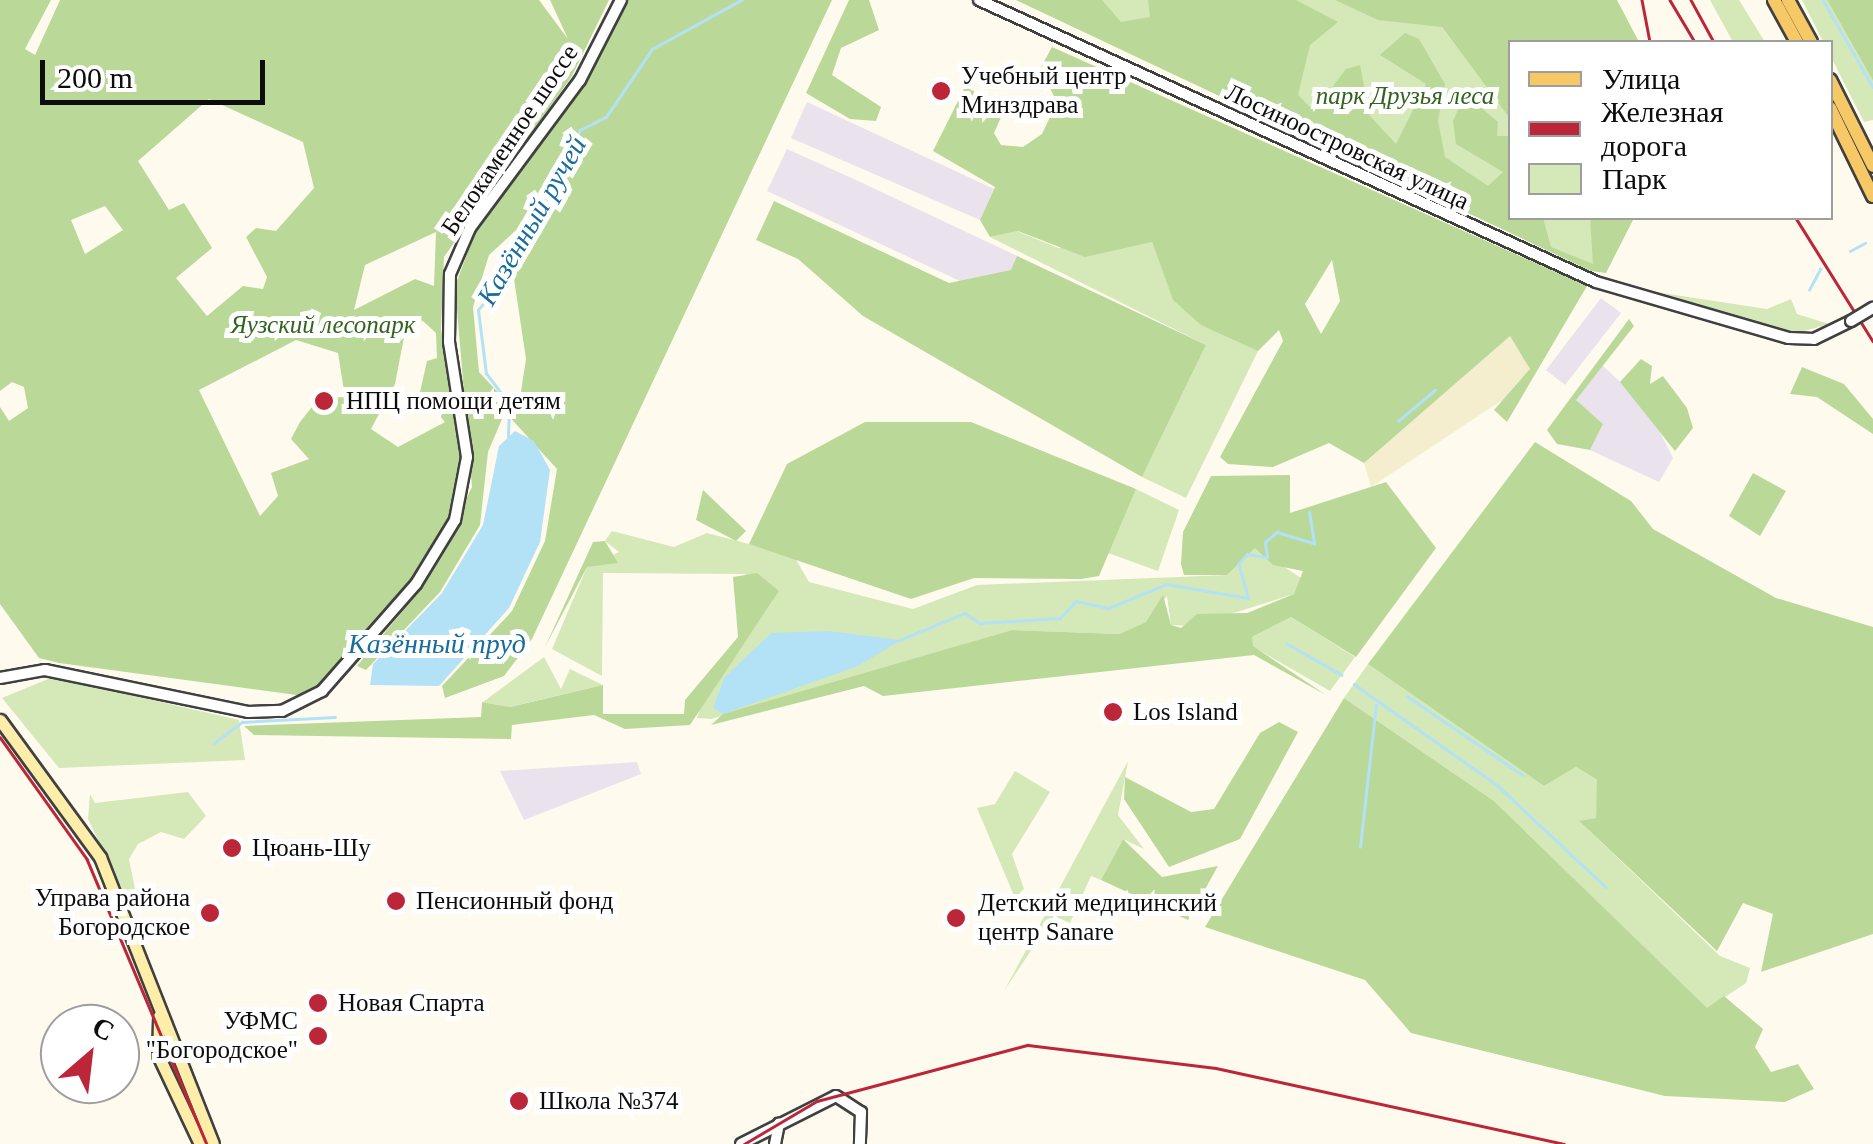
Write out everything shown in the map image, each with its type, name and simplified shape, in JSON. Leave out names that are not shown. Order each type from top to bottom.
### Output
[{"type":"main road","points":[[1774,0],[1796,40]]},
{"type":"main road","points":[[1788,0],[1810,40]]},
{"type":"main road","points":[[1833,86],[1873,166]]},
{"type":"main road","points":[[1833,114],[1873,196]]},
{"type":"main road","points":[[0,720],[87,834],[213,1144]]},
{"type":"main road","points":[[159,1011],[158,1055],[200,1144]]},
{"type":"street","name":"Белокаменное шоссе","points":[[0,678],[45,670],[204,706],[282,711],[322,691],[416,584],[455,520],[468,457],[448,342],[450,274],[470,228],[580,80],[621,0]]},
{"type":"street","name":"Лосиноостровская улица","points":[[979,0],[1596,282],[1789,338],[1814,339],[1873,308]]},
{"type":"street","points":[[741,1144],[836,1096],[862,1112],[860,1144]]},
{"type":"street","points":[[775,1144],[779,1123]]},
{"type":"shaded area","points":[[807,102],[994,189],[980,220],[791,138]]},
{"type":"shaded area","points":[[787,149],[1206,345],[1183,385],[767,191]]},
{"type":"shaded area","points":[[1601,298],[1621,313],[1565,385],[1546,370]]},
{"type":"shaded area","points":[[1510,335],[1530,369],[1513,393],[1371,487],[1364,463]]},
{"type":"shaded area","points":[[1602,365],[1648,408],[1673,458],[1659,482],[1590,450],[1603,424],[1575,400]]},
{"type":"shaded area","points":[[637,762],[641,774],[524,820],[500,771]]},
{"type":"green space","name":"Яузский лесопарк","points":[[0,0],[51,0],[25,49],[35,55],[60,0],[539,0],[568,39],[550,0],[609,0],[572,76],[444,257],[441,329],[464,466],[451,516],[411,582],[311,697],[39,658],[0,604],[0,407],[9,421],[28,408],[24,387],[12,382],[0,391]],"holes":[[[209,99],[303,142],[314,188],[276,231],[256,228],[246,237],[267,277],[263,289],[243,286],[207,316],[176,278],[212,248],[184,203],[169,210],[138,161]],[[105,206],[123,230],[85,254],[71,220]],[[436,232],[434,286],[415,279],[354,310],[365,265]],[[423,321],[436,333],[437,358],[427,361],[420,392],[445,422],[398,447],[371,429],[395,384],[406,327]],[[296,340],[338,353],[345,397],[319,398],[300,422],[291,439],[309,459],[271,473],[278,496],[260,516],[199,390]]]},
{"type":"green space","points":[[628,0],[832,0],[532,639],[504,676],[445,698],[442,686],[512,611],[545,541],[557,469],[505,412],[488,452],[480,525],[440,592],[366,670],[357,666],[421,589],[472,487],[455,286],[476,231],[585,83]],"holes":[[[540,208],[514,279],[526,359],[520,398],[509,404],[479,372],[473,307],[489,255]]]},
{"type":"green space","points":[[849,0],[869,0],[879,30],[841,48],[832,75],[881,107],[876,121],[850,119],[806,93]]},
{"type":"green space","name":"парк Друзья леса","points":[[1016,0],[1335,0],[1442,27],[1508,116],[1508,220],[1590,220],[1596,259],[1591,271]]},
{"type":"green space","name":"парк Друзья леса","points":[[1016,0],[1102,0],[1121,22],[1150,17],[1148,0],[1296,0],[1338,22],[1310,45],[1298,95],[1314,111],[1346,69],[1360,65],[1370,116],[1396,144],[1426,84],[1380,55],[1405,33],[1419,39],[1445,84],[1438,120],[1445,157],[1488,186],[1503,172],[1456,144],[1453,121],[1465,94],[1498,122],[1497,136],[1508,136],[1508,220],[1544,220],[1551,247],[1593,264],[1590,220],[1633,220],[1606,273],[1591,271]]},
{"type":"green space","points":[[1335,0],[1617,0],[1638,40],[1508,40],[1508,116],[1442,27],[1378,20]]},
{"type":"green space","points":[[1710,0],[1739,0],[1764,40],[1732,40]]},
{"type":"green space","points":[[1802,0],[1827,0],[1873,81],[1873,120],[1864,122],[1833,61],[1833,40],[1822,40]]},
{"type":"green space","points":[[1827,0],[1873,0],[1873,81]]},
{"type":"green space","points":[[1052,47],[1587,286],[1507,422],[1494,410],[1530,369],[1510,336],[1364,463],[1329,443],[1273,467],[1228,464],[1220,457],[1283,341],[1279,330],[1258,351],[1201,325],[1173,300],[1152,242],[1085,257],[1018,231],[990,237],[980,220],[995,187],[933,151],[965,87],[1006,106],[994,133],[1001,145],[1023,147],[1042,134],[1057,102],[1040,69]],"holes":[[[1332,260],[1340,301],[1321,334],[1305,304]]]},
{"type":"green space","points":[[774,201],[949,283],[1011,270],[1017,256],[1206,345],[1142,477],[863,316],[798,259],[756,240]]},
{"type":"green space","points":[[1017,231],[1058,248],[1152,242],[1173,299],[1258,351],[1186,498],[1142,477],[1206,345],[990,237]]},
{"type":"green space","points":[[1649,291],[1767,309],[1791,299],[1797,314],[1829,324],[1797,333]]},
{"type":"green space","points":[[1629,319],[1634,326],[1576,400],[1603,424],[1590,450],[1557,444],[1547,430]]},
{"type":"green space","points":[[1641,359],[1652,366],[1650,384],[1663,376],[1687,408],[1693,428],[1675,451],[1620,382]]},
{"type":"green space","points":[[1802,367],[1844,384],[1873,419],[1873,434],[1817,397],[1790,394]]},
{"type":"green space","points":[[865,422],[971,422],[1136,489],[1099,576],[974,578],[911,599],[749,544],[787,464]]},
{"type":"green space","points":[[1535,442],[1631,501],[1653,529],[1776,598],[1873,627],[1873,934],[1761,972],[1773,914],[1743,903],[1717,951],[1579,821],[1596,818],[1597,780],[1576,767],[1544,786],[1368,664]]},
{"type":"green space","points":[[1753,473],[1786,491],[1760,536],[1729,516]]},
{"type":"green space","points":[[1290,475],[1290,513],[1386,482],[1436,548],[1356,657],[1291,617],[1252,637],[1253,646],[1326,695],[1254,655],[883,696],[864,686],[711,725],[723,714],[1012,630],[1119,634],[1146,622],[1163,595],[1171,625],[1181,628],[1197,614],[1247,613],[1294,594],[1303,571],[1273,565],[1255,548],[1227,575],[1184,575],[1181,564],[1183,532],[1211,476]]},
{"type":"green space","points":[[1136,489],[1179,510],[1158,571],[1108,553]]},
{"type":"green space","points":[[703,490],[746,531],[736,541],[696,520]]},
{"type":"green space","points":[[612,531],[674,547],[707,533],[794,556],[809,582],[913,609],[977,585],[1227,575],[1255,548],[1304,580],[1294,594],[1192,626],[1171,625],[1167,596],[1146,622],[1119,634],[1012,630],[711,719],[697,718],[701,706],[773,600],[745,574],[603,573],[602,676],[552,649],[587,567],[619,552],[605,541]],"holes":[[[828,631],[713,708],[786,637]]]},
{"type":"green space","points":[[605,541],[618,563],[587,567],[545,647],[593,542]]},
{"type":"green space","points":[[757,573],[779,591],[690,725],[625,729],[594,715],[512,725],[511,739],[254,735],[244,726],[481,717],[482,702],[510,707],[603,685],[603,714],[684,714],[685,700],[738,637],[733,577]]},
{"type":"green space","points":[[1291,617],[1355,657],[1330,691],[1252,646],[1252,637]]},
{"type":"green space","points":[[544,657],[561,689],[570,669],[603,685],[509,707],[483,702]]},
{"type":"green space","points":[[1368,664],[1544,786],[1576,767],[1598,781],[1596,818],[1580,822],[1720,956],[1750,968],[1746,983],[1707,1009],[1494,801],[1344,698]]},
{"type":"green space","points":[[53,677],[239,720],[245,760],[59,768],[2,698]]},
{"type":"green space","points":[[1344,698],[1494,801],[1707,1008],[1724,996],[1763,1029],[1755,1047],[1771,1072],[1798,1064],[1814,1089],[1785,1102],[1665,1096],[1411,1033],[1365,980],[1205,927]]},
{"type":"green space","points":[[1279,722],[1298,732],[1240,839],[1169,867],[1124,799],[1125,777],[1191,812],[1214,809],[1260,733]]},
{"type":"green space","points":[[1128,761],[1118,815],[1144,849],[1123,839],[1101,880],[1091,876],[1070,923],[1054,916],[1004,991]]},
{"type":"green space","points":[[1015,771],[1050,792],[1012,854],[1024,889],[1015,898],[977,808],[995,804]]},
{"type":"green space","points":[[188,792],[206,816],[184,839],[161,832],[138,844],[129,859],[137,899],[128,901],[88,819],[90,794],[95,803]]},
{"type":"green space","points":[[1123,839],[1162,877],[1218,866],[1188,920],[1101,880]]},
{"type":"water","name":"Казённый пруд","points":[[515,431],[534,441],[550,470],[540,542],[509,608],[439,686],[370,685],[373,664],[442,593],[483,525],[499,446]]},
{"type":"water","points":[[828,631],[901,640],[858,666],[723,714],[713,708],[724,678],[771,633]]},
{"type":"waterway","name":"Казённый ручей","points":[[508,437],[509,404],[486,374],[478,310],[511,269],[580,130],[606,117],[652,49],[741,0]]},
{"type":"waterway","points":[[1823,0],[1873,87]]},
{"type":"waterway","points":[[1850,251],[1865,243]]},
{"type":"waterway","points":[[1809,290],[1820,269]]},
{"type":"waterway","points":[[1398,421],[1435,390]]},
{"type":"waterway","points":[[900,640],[965,613],[980,623],[1060,618],[1076,601],[1109,608],[1167,584],[1248,598],[1238,564],[1247,554],[1267,557],[1265,542],[1277,532],[1314,543],[1309,512]]},
{"type":"waterway","points":[[1286,643],[1342,675]]},
{"type":"waterway","points":[[1354,684],[1497,785],[1606,887]]},
{"type":"waterway","points":[[1407,696],[1523,775]]},
{"type":"waterway","points":[[1360,847],[1376,705]]},
{"type":"waterway","name":"Казённый ручей","points":[[214,743],[242,722],[335,717]]},
{"type":"tram line","points":[[0,737],[87,859],[207,1144]]},
{"type":"tram line","points":[[744,1144],[817,1101],[1028,1045],[1216,1068],[1564,1144]]},
{"type":"railway","points":[[1642,0],[1650,40]]},
{"type":"railway","points":[[1670,0],[1694,40]]},
{"type":"railway","points":[[1691,0],[1713,40]]},
{"type":"railway","points":[[1797,220],[1873,341]]},
{"type":"place","name":"Учебный центр Минздрава","points":[[941,91]]},
{"type":"place","name":"НПЦ помощи детям","points":[[324,401]]},
{"type":"place","name":"Los Island","points":[[1113,712]]},
{"type":"place","name":"Цюань-Шу","points":[[232,848]]},
{"type":"place","name":"Пенсионный фонд","points":[[396,901]]},
{"type":"place","name":"Управа района Богородское","points":[[210,913]]},
{"type":"place","name":"Детский медицинский центр Sanare","points":[[956,918]]},
{"type":"place","name":"Новая Спарта","points":[[318,1003]]},
{"type":"place","name":"УФМС \"Богородское\"","points":[[318,1036]]},
{"type":"place","name":"Школа №374","points":[[519,1101]]}]
